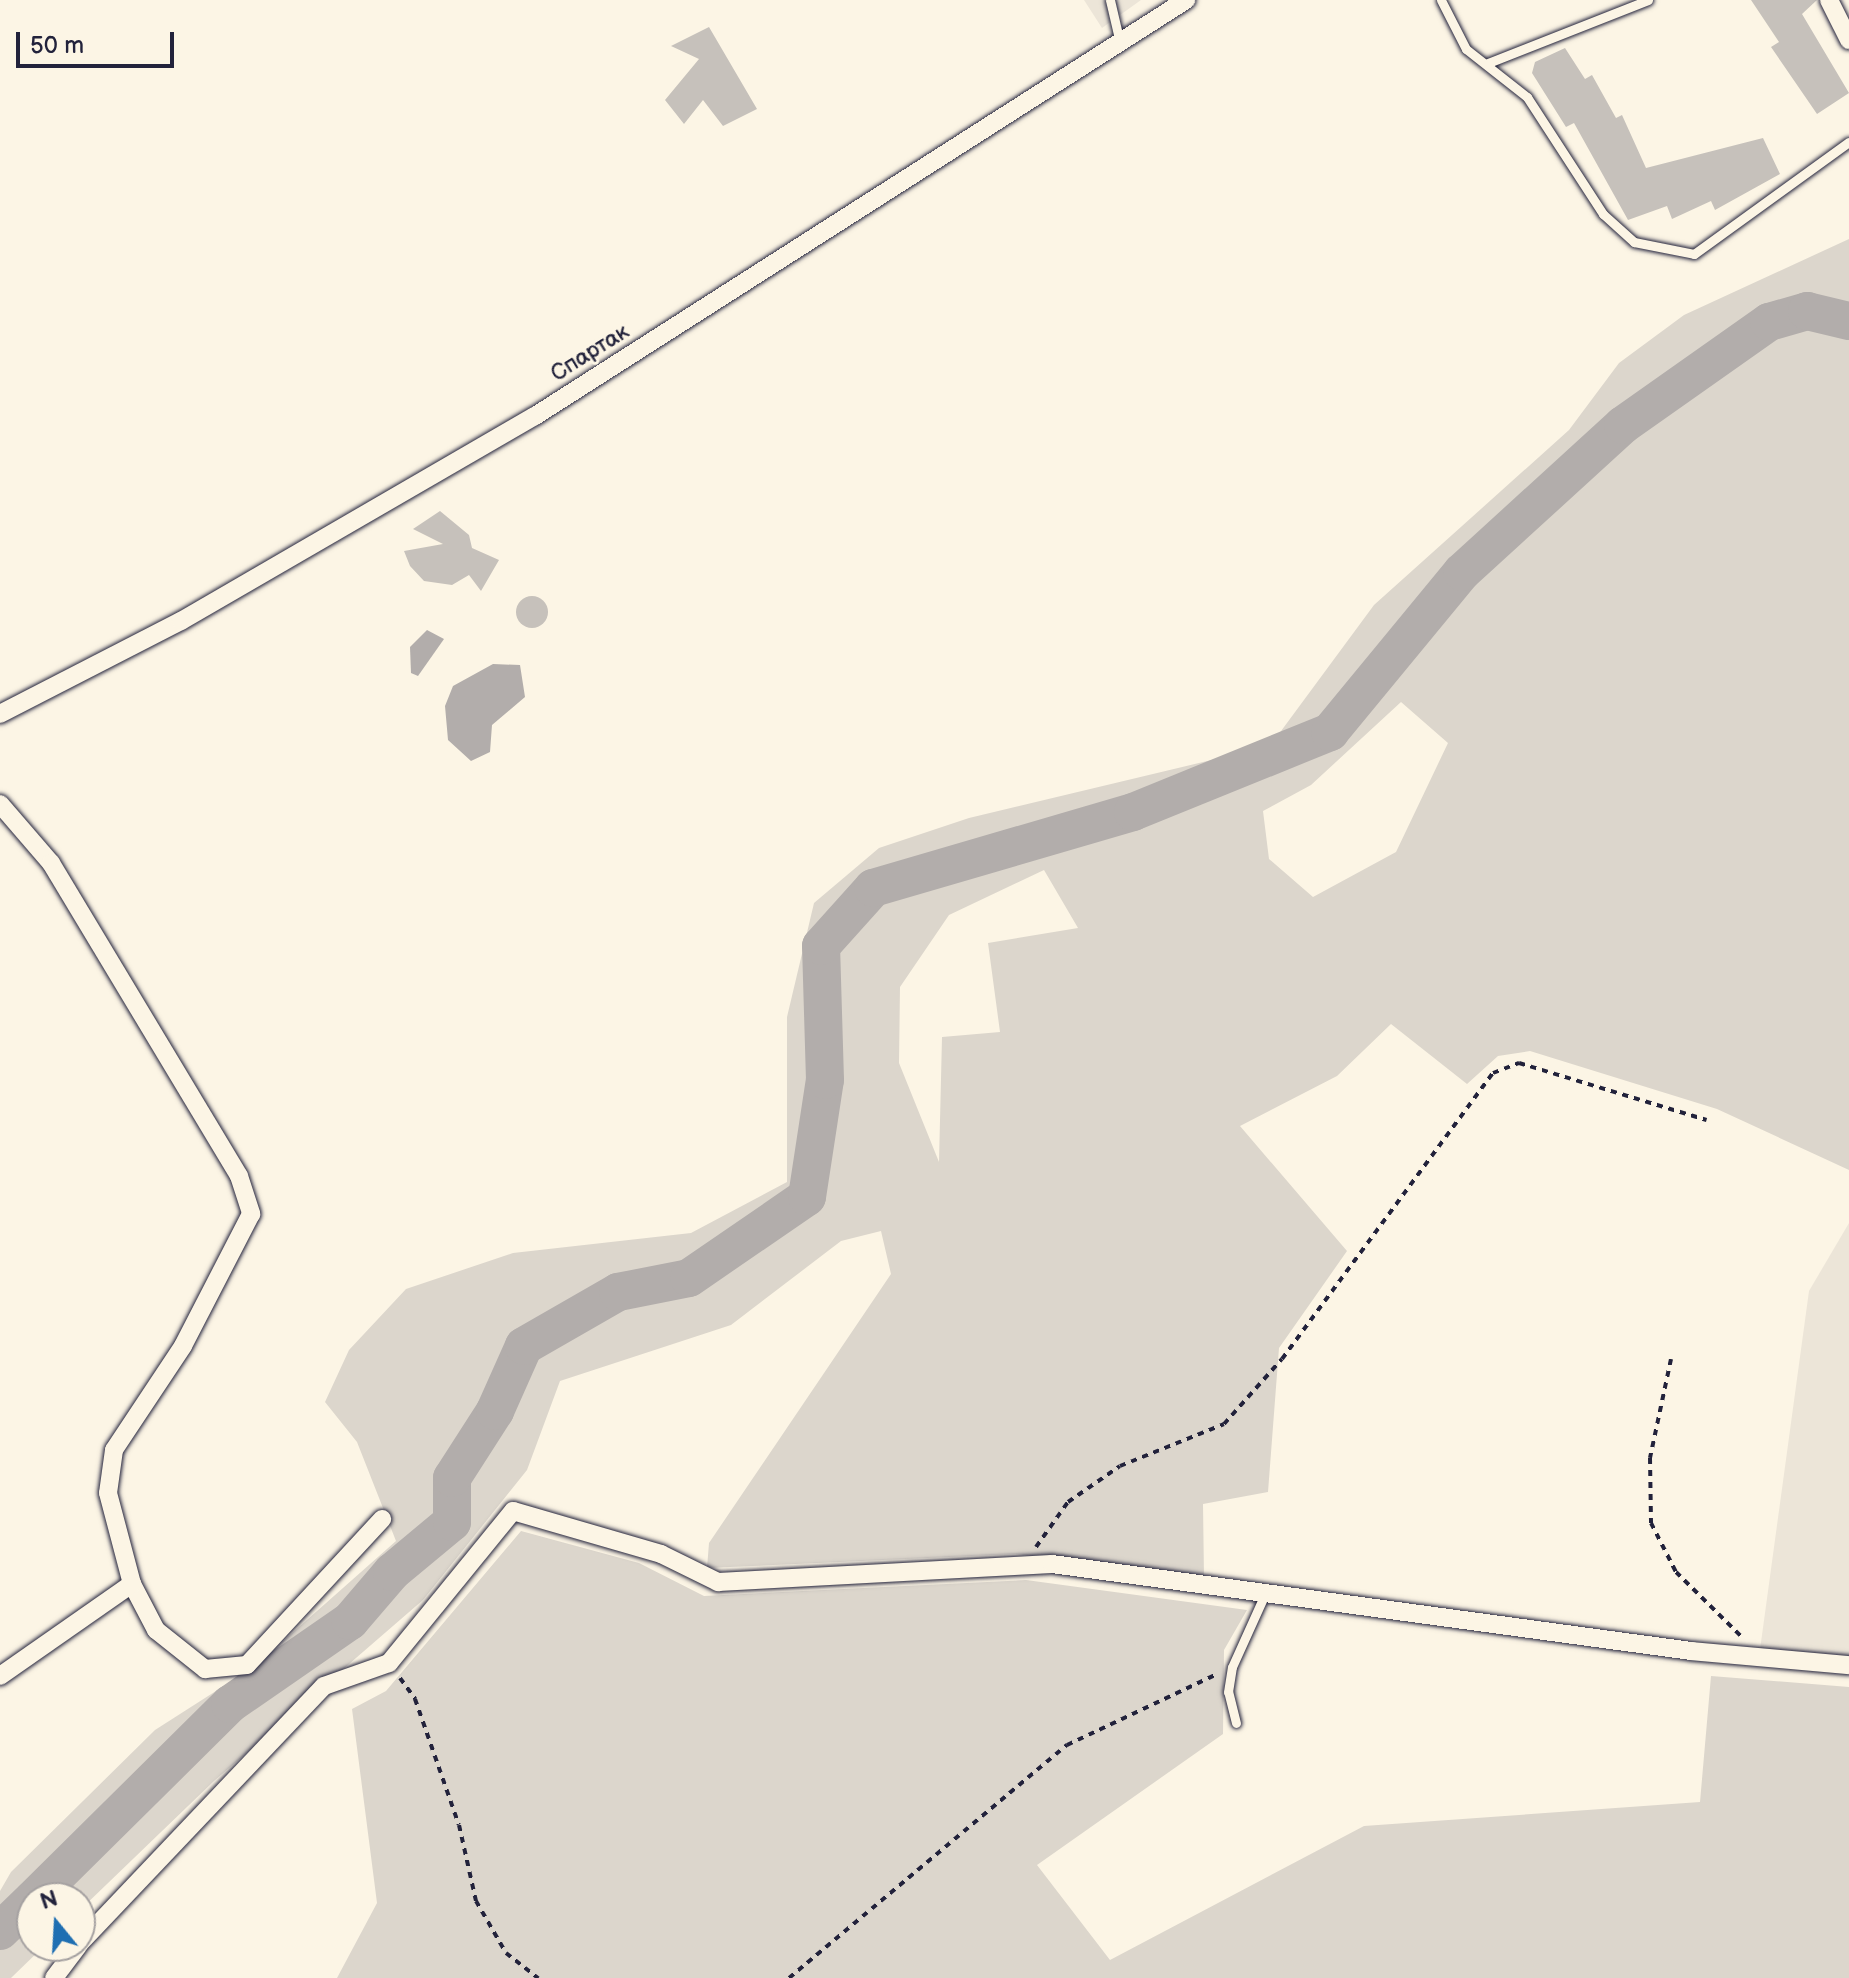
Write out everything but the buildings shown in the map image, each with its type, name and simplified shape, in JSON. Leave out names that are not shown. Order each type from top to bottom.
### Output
[{"type":"street","name":"Спартак","points":[[0,714],[181,621],[535,416],[1186,0]]},
{"type":"street","points":[[1829,0],[1849,40]]},
{"type":"street","points":[[0,804],[51,863],[239,1176],[251,1214],[183,1346],[114,1450],[108,1493],[132,1584],[156,1630],[205,1669],[225,1671],[247,1665],[382,1519]]},
{"type":"street","points":[[96,1926],[324,1686],[389,1663],[513,1511],[661,1554],[718,1582],[1023,1566],[1759,1657],[1849,1665]]},
{"type":"street","points":[[0,1676],[132,1584]]},
{"type":"lane","points":[[1110,0],[1120,43]]},
{"type":"lane","points":[[1441,0],[1466,49],[1488,63],[1527,97],[1603,214],[1634,242],[1663,252],[1694,254],[1718,242],[1849,142]]},
{"type":"lane","points":[[1488,63],[1648,0]]},
{"type":"lane","points":[[1236,1723],[1228,1692],[1232,1667],[1264,1596]]},
{"type":"path","points":[[1023,1566],[1068,1502],[1120,1466],[1224,1424],[1282,1359],[1493,1073],[1519,1063],[1707,1120]]},
{"type":"path","points":[[1671,1359],[1650,1458],[1651,1523],[1676,1572],[1759,1657]]},
{"type":"path","points":[[389,1663],[415,1699],[459,1825],[476,1901],[506,1953],[538,1978]]},
{"type":"path","points":[[789,1978],[1067,1745],[1232,1667]]},
{"type":"shaded area","points":[[1084,0],[1141,0],[1102,28]]},
{"type":"shaded area","points":[[1849,239],[1849,1170],[1717,1109],[1530,1051],[1498,1056],[1467,1084],[1391,1024],[1337,1076],[1240,1126],[1347,1251],[1279,1348],[1268,1492],[1203,1504],[1204,1577],[1015,1554],[707,1568],[709,1543],[891,1274],[881,1231],[841,1241],[731,1325],[560,1381],[527,1470],[423,1600],[214,1781],[96,1895],[96,1882],[16,1882],[16,1962],[28,1962],[11,1978],[0,1978],[0,1891],[11,1872],[155,1730],[255,1666],[396,1541],[357,1442],[325,1402],[349,1350],[406,1289],[513,1253],[691,1233],[787,1182],[787,1017],[814,903],[879,848],[969,818],[1270,746],[1374,605],[1569,430],[1619,363],[1684,315]],"holes":[[[1401,702],[1448,743],[1396,852],[1313,897],[1269,859],[1263,811],[1311,785]],[[1044,870],[1078,928],[988,943],[1000,1032],[942,1037],[939,1162],[899,1063],[900,987],[949,915]]]},
{"type":"shaded area","points":[[427,630],[444,639],[418,676],[411,673],[410,647]]},
{"type":"shaded area","points":[[493,664],[520,665],[525,697],[492,725],[490,752],[471,761],[448,740],[445,706],[453,686]]},
{"type":"shaded area","points":[[1849,1223],[1849,1665],[1759,1657],[1809,1291]]},
{"type":"shaded area","points":[[521,1531],[639,1563],[704,1596],[1026,1580],[1247,1610],[1224,1650],[1223,1734],[1037,1865],[1110,1960],[1364,1826],[1700,1802],[1711,1676],[1849,1687],[1849,1978],[337,1978],[377,1903],[352,1709],[386,1691]]},
{"type":"waterway","points":[[50,1882],[230,1704],[350,1621],[392,1572],[452,1522],[452,1478],[495,1411],[524,1346],[618,1292],[689,1278],[807,1197],[825,1080],[821,946],[873,888],[1133,812],[1330,732],[1462,572],[1623,425],[1769,322],[1807,311],[1849,321]]},
{"type":"waterway","points":[[0,1931],[16,1916]]}]
